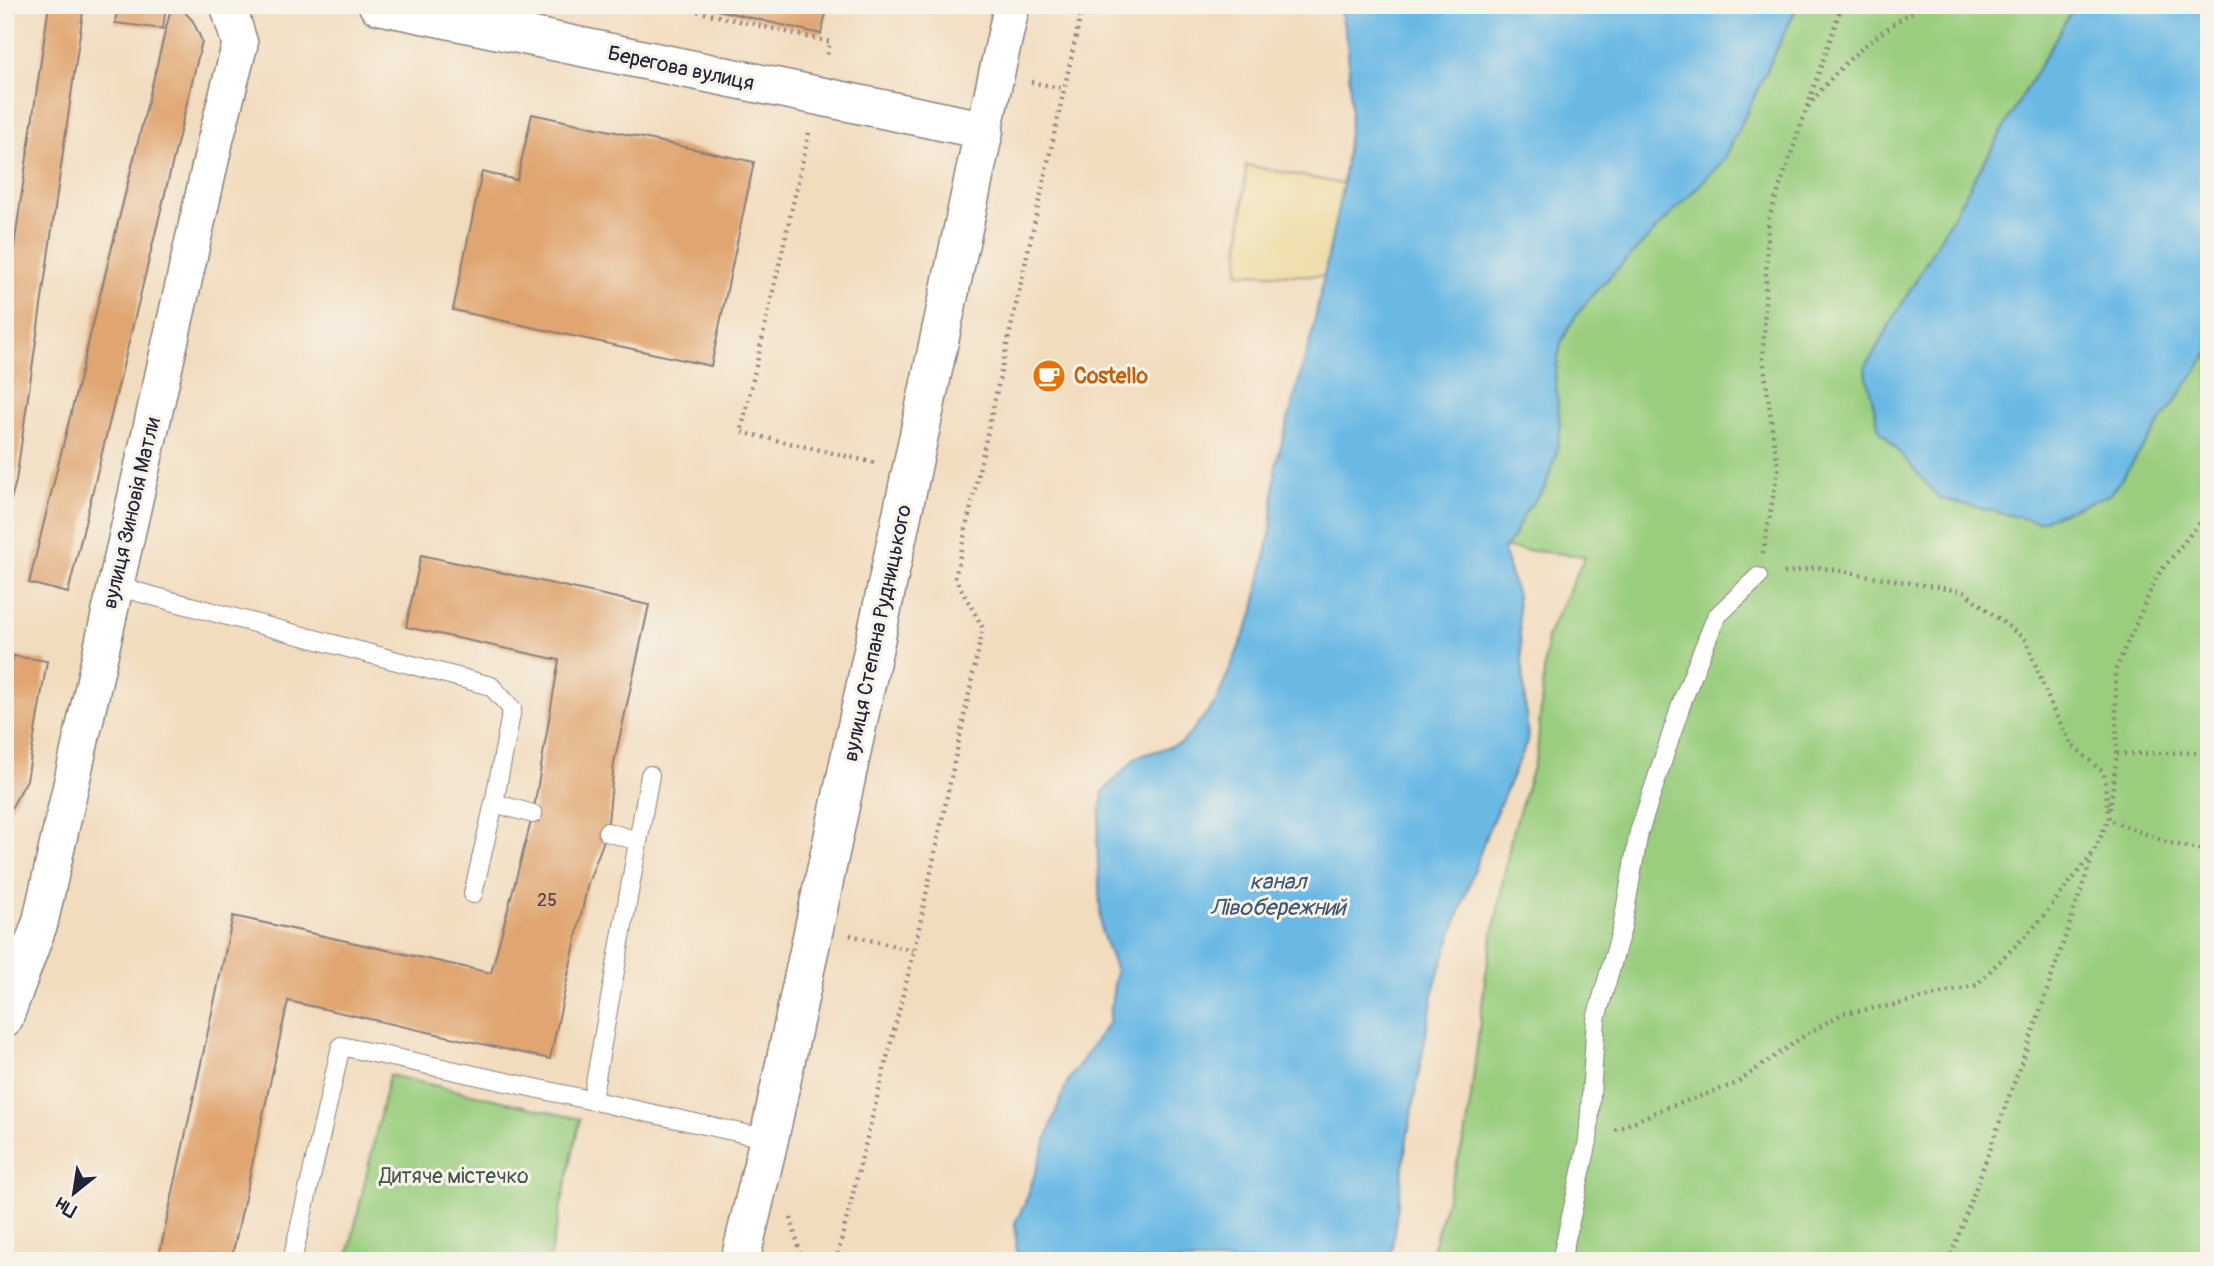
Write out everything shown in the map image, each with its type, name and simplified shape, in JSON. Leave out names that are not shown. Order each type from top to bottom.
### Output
[{"type":"street","name":"вулиця Зиновія Матли","points":[[5,1019],[40,923],[240,44],[228,5]]},
{"type":"street","name":"Берегова вулиця","points":[[378,5],[985,130]]},
{"type":"street","name":"вулиця Степана Рудницького","points":[[740,1261],[769,1139],[1012,5]]},
{"type":"lane","points":[[1561,1261],[1588,1142],[1596,1019],[1622,928],[1639,832],[1683,699],[1716,617],[1758,577]]},
{"type":"lane","points":[[115,586],[491,685],[512,709],[473,894]]},
{"type":"lane","points":[[592,1100],[650,775]]},
{"type":"lane","points":[[494,803],[534,814]]},
{"type":"lane","points":[[607,832],[638,841]]},
{"type":"lane","points":[[292,1261],[341,1046],[769,1139]]},
{"type":"path","points":[[670,5],[830,42]]},
{"type":"path","points":[[836,1261],[914,951],[983,628],[955,578],[1083,5]]},
{"type":"path","points":[[1842,5],[1768,221],[1763,358],[1778,470],[1758,577],[1818,566],[1964,592],[2026,640],[2053,710],[2073,746],[2104,774],[2109,820]]},
{"type":"path","points":[[1805,111],[1834,72],[1877,33],[1923,5]]},
{"type":"path","points":[[818,96],[741,432],[912,471]]},
{"type":"path","points":[[1949,1261],[2037,1020],[2093,853],[2109,820],[2117,754],[2115,671],[2157,576],[2209,511]]},
{"type":"path","points":[[2117,754],[2209,752]]},
{"type":"path","points":[[2109,820],[2169,844],[2209,851]]},
{"type":"path","points":[[1588,1142],[1662,1109],[1735,1084],[1801,1038],[1843,1013],[1895,1005],[1976,985],[2037,924],[2093,853]]},
{"type":"path","points":[[814,926],[914,951]]},
{"type":"green space","points":[[1798,5],[2075,5],[1865,368],[2205,359],[2209,352],[2209,1261],[1429,1261],[1467,1128],[1486,973],[1511,838],[1537,754],[1547,636],[1585,556],[1503,548],[1512,539],[1525,512],[1544,489],[1556,456],[1560,428],[1555,376],[1561,342],[1575,317],[1594,293],[1724,160]]},
{"type":"green space","name":"Дитяче містечко","points":[[389,1075],[580,1119],[549,1261],[347,1261]]},
{"type":"sand","points":[[1246,165],[1343,184],[1325,276],[1238,273]]},
{"type":"water","name":"канал Лівобережний","points":[[1340,5],[1798,5],[1724,160],[1594,293],[1575,317],[1561,342],[1555,376],[1560,428],[1556,456],[1544,489],[1525,512],[1512,539],[1503,549],[1517,596],[1528,741],[1487,833],[1435,984],[1407,1139],[1390,1261],[1017,1261],[1015,1223],[1024,1206],[1055,1114],[1068,1081],[1109,1022],[1116,971],[1101,930],[1097,841],[1103,792],[1137,757],[1182,743],[1216,702],[1253,614],[1271,530],[1276,464],[1312,333],[1343,184],[1351,113],[1348,49]]},
{"type":"water","points":[[2075,5],[2209,5],[2209,352],[2111,494],[2038,522],[1939,498],[1879,429],[1865,368]]},
{"type":"building","points":[[49,5],[84,5],[16,481],[6,517],[5,309]]},
{"type":"building","points":[[118,5],[166,5],[163,29],[115,23]]},
{"type":"building","points":[[696,5],[828,5],[821,34]]},
{"type":"building","points":[[171,8],[183,10],[193,21],[202,41],[68,593],[29,583]]},
{"type":"building","points":[[532,114],[754,162],[711,366],[453,310],[482,172],[517,180]]},
{"type":"building","points":[[421,555],[649,605],[614,763],[607,832],[588,883],[550,1059],[288,1001],[231,1261],[158,1261],[233,916],[491,973],[533,814],[559,660],[406,627]]},
{"type":"building","points":[[13,656],[47,661],[27,780],[5,819],[5,701]]},
{"type":"place","name":"Costello","points":[[1049,376]]}]
